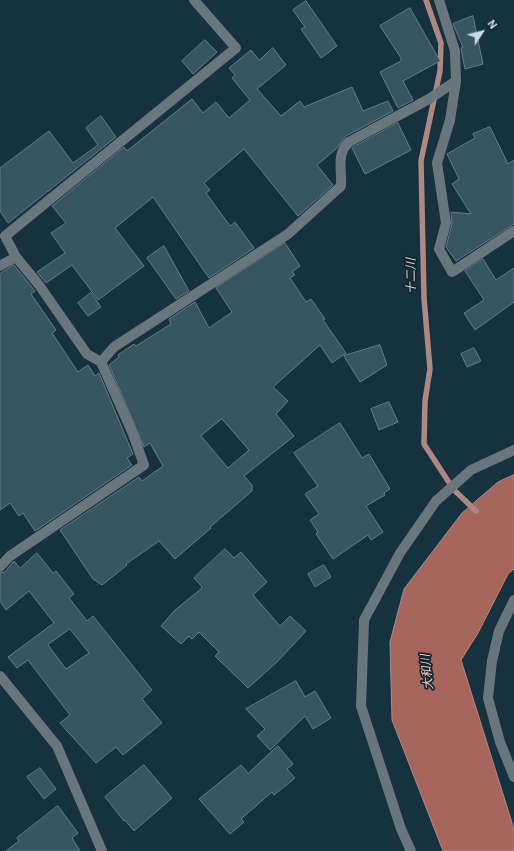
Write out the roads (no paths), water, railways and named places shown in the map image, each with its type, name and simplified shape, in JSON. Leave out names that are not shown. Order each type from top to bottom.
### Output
[{"type":"street","points":[[0,567],[10,556],[144,465],[133,434],[100,362],[87,354],[39,286],[16,257],[5,236],[236,48],[194,0]]},
{"type":"street","points":[[440,0],[456,51],[456,81],[450,120],[437,163],[446,223],[440,249],[452,272],[514,231]]},
{"type":"street","points":[[100,362],[114,348],[288,234],[341,186],[340,155],[342,148],[348,142],[429,99],[456,81]]},
{"type":"street","points":[[0,266],[16,257]]},
{"type":"street","points":[[411,851],[401,829],[361,706],[364,620],[400,553],[436,501],[471,470],[514,450]]},
{"type":"street","points":[[514,600],[499,631],[492,661],[488,698],[500,742],[514,777]]},
{"type":"street","points":[[0,676],[58,746],[102,851]]},
{"type":"water","name":"大和川","points":[[514,475],[514,569],[508,574],[478,633],[461,660],[514,829],[514,851],[443,851],[392,720],[390,642],[404,589],[462,513],[498,482]]},
{"type":"waterway","name":"十二川","points":[[426,0],[441,43],[440,71],[421,161],[424,298],[430,369],[425,401],[424,444],[454,490],[476,511]]}]
